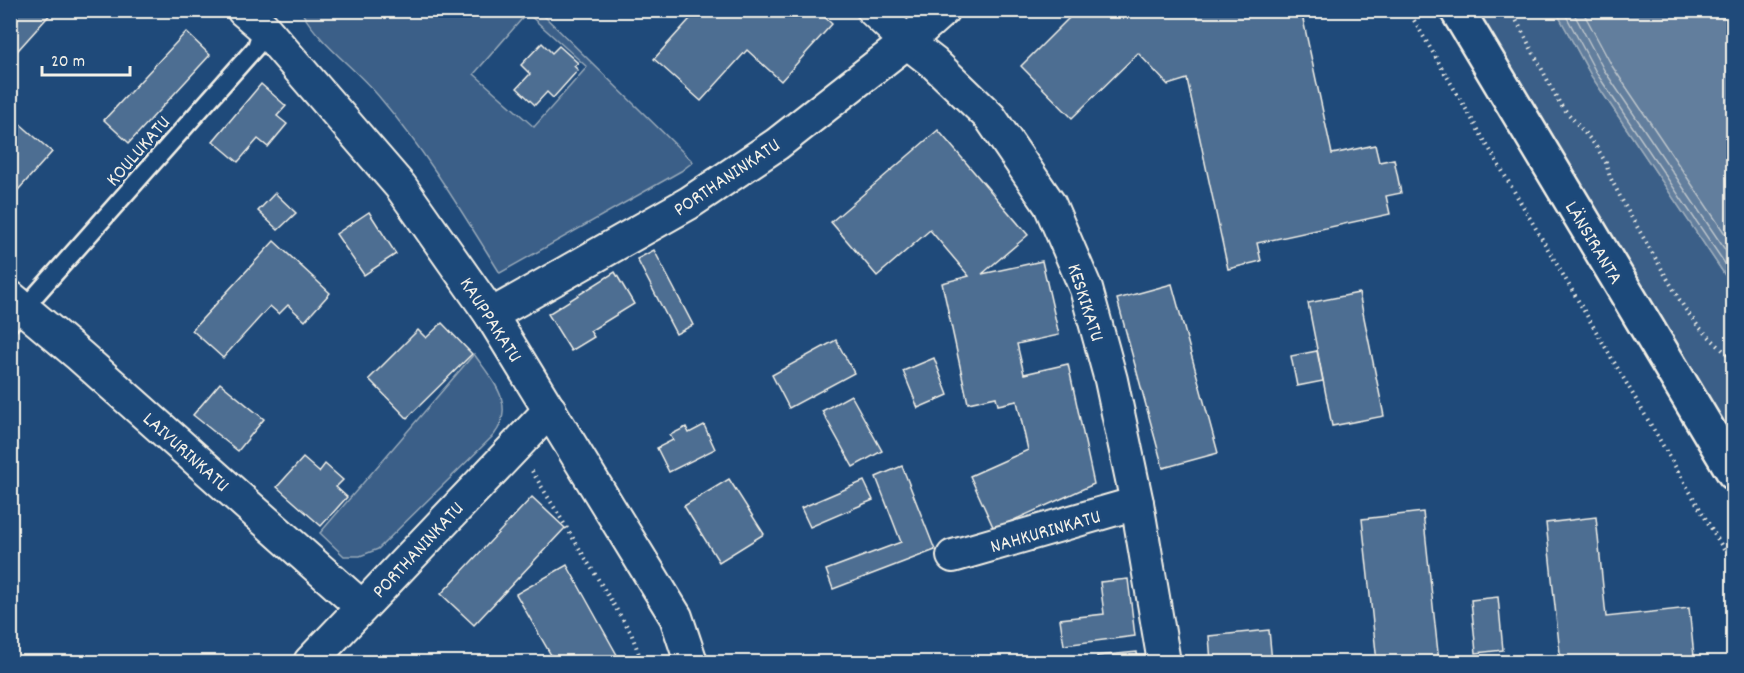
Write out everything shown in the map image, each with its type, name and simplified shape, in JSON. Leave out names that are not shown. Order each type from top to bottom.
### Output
[{"type":"street","name":"KESKIKATU","points":[[873,10],[907,42],[934,63],[990,117],[1050,205],[1086,289],[1111,380],[1137,503],[1164,663]]},
{"type":"street","name":"PORTHANINKATU","points":[[491,315],[689,203],[777,144],[907,42],[943,10]]},
{"type":"street","name":"LÄNSIRANTA","points":[[1456,10],[1734,473]]},
{"type":"street","name":"KAUPPAKATU","points":[[258,16],[401,187],[491,315],[676,618],[691,663]]},
{"type":"street","name":"LAIVURINKATU","points":[[15,310],[362,607]]},
{"type":"street","name":"PORTHANINKATU","points":[[310,663],[550,410]]},
{"type":"street","name":"NAHKURINKATU","points":[[953,556],[1137,503]]},
{"type":"lane","name":"KOULUKATU","points":[[15,310],[256,47],[258,16]]},
{"type":"path","points":[[1408,10],[1734,567]]},
{"type":"path","points":[[1511,10],[1560,104],[1601,155],[1624,206],[1685,309],[1698,326],[1734,361]]},
{"type":"path","points":[[515,445],[631,633],[642,663]]},
{"type":"shaded area","points":[[301,11],[539,11],[693,162],[681,171],[500,273],[444,184],[398,120],[309,23]],"holes":[[[527,13],[587,67],[534,127],[474,74]]]},
{"type":"shaded area","points":[[1467,11],[1556,11],[1592,77],[1733,287],[1733,455]]},
{"type":"shaded area","points":[[474,354],[494,383],[503,403],[500,424],[494,435],[378,549],[360,556],[344,556],[320,533]]},
{"type":"water","points":[[1556,11],[1733,11],[1733,287],[1592,77]]},
{"type":"building","points":[[10,10],[54,10],[10,59]]},
{"type":"building","points":[[698,10],[817,10],[832,24],[781,81],[747,50],[701,101],[654,59]]},
{"type":"building","points":[[1077,10],[1301,10],[1332,154],[1375,145],[1379,162],[1394,159],[1401,193],[1386,196],[1390,214],[1257,243],[1261,261],[1228,269],[1187,79],[1168,85],[1138,53],[1072,118],[1021,66]]},
{"type":"building","points":[[186,32],[210,55],[129,143],[104,120]]},
{"type":"building","points":[[542,43],[552,53],[559,46],[578,63],[574,66],[578,70],[553,98],[547,92],[535,105],[517,88],[530,74],[521,65]]},
{"type":"building","points":[[261,84],[286,106],[277,116],[287,124],[268,147],[258,139],[238,162],[213,141]]},
{"type":"building","points":[[10,115],[52,152],[11,198],[10,197]]},
{"type":"building","points":[[938,130],[1028,235],[982,274],[1042,261],[1059,335],[1017,344],[1024,374],[1068,364],[1094,484],[994,529],[970,476],[1028,450],[1017,401],[998,405],[996,397],[968,403],[942,283],[969,276],[930,230],[877,276],[831,222]]},
{"type":"building","points":[[275,193],[296,213],[278,230],[258,211]]},
{"type":"building","points":[[369,212],[396,254],[364,275],[336,234]]},
{"type":"building","points":[[274,241],[330,293],[305,321],[288,305],[279,314],[270,306],[223,358],[192,330]]},
{"type":"building","points":[[654,250],[693,325],[676,334],[637,259]]},
{"type":"building","points":[[615,272],[634,304],[590,331],[594,337],[571,351],[548,314]]},
{"type":"building","points":[[1172,284],[1218,453],[1163,468],[1117,299]]},
{"type":"building","points":[[1359,293],[1384,416],[1332,426],[1308,303]]},
{"type":"building","points":[[442,323],[472,354],[407,418],[369,379],[418,330],[426,338]]},
{"type":"building","points":[[836,340],[854,373],[789,408],[772,375]]},
{"type":"building","points":[[1317,351],[1323,381],[1297,386],[1291,356]]},
{"type":"building","points":[[934,358],[948,395],[918,408],[903,371]]},
{"type":"building","points":[[220,383],[264,419],[238,451],[193,415]]},
{"type":"building","points":[[851,395],[882,451],[853,467],[822,411]]},
{"type":"building","points":[[704,425],[715,449],[669,472],[657,448],[673,440],[670,435],[686,427],[689,433]]},
{"type":"building","points":[[303,458],[319,472],[325,464],[343,480],[336,487],[347,497],[321,526],[277,487]]},
{"type":"building","points":[[902,466],[935,550],[833,589],[826,570],[901,542],[876,477]]},
{"type":"building","points":[[729,479],[764,534],[719,562],[684,506]]},
{"type":"building","points":[[864,481],[873,500],[810,527],[801,508]]},
{"type":"building","points":[[532,497],[565,528],[474,625],[441,594]]},
{"type":"building","points":[[1423,512],[1439,662],[1377,662],[1362,519]]},
{"type":"building","points":[[1596,517],[1606,617],[1689,608],[1694,656],[1634,662],[1561,662],[1546,523]]},
{"type":"building","points":[[567,565],[621,662],[555,662],[516,594]]},
{"type":"building","points":[[1128,579],[1135,636],[1064,645],[1060,619],[1104,614],[1100,582]]},
{"type":"building","points":[[1498,597],[1503,650],[1476,653],[1471,600]]},
{"type":"building","points":[[1269,630],[1272,662],[1211,662],[1209,636]]},
{"type":"building","points":[[1137,652],[1138,662],[1097,662],[1097,656]]}]
